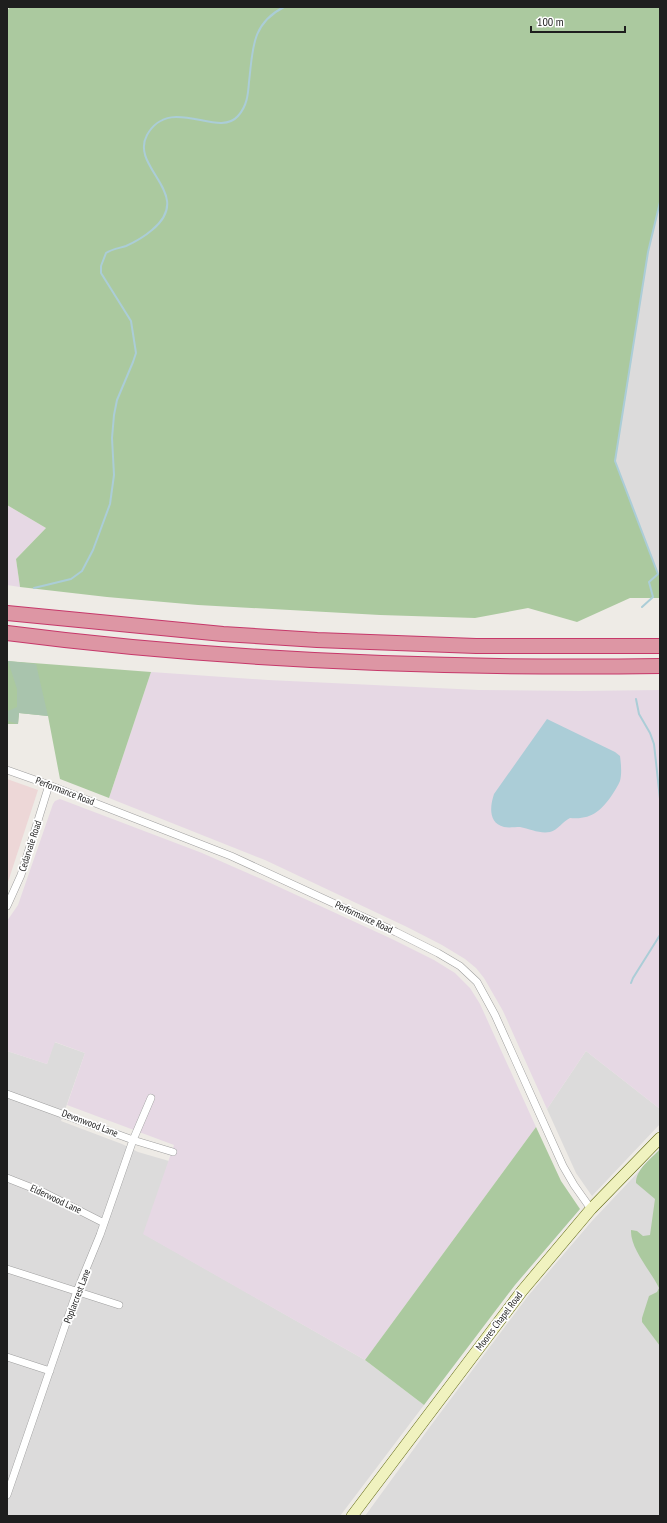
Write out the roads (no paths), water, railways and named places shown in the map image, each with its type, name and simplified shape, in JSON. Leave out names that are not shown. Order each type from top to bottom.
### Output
[{"type":"highway","points":[[7,613],[223,634],[317,640],[476,646],[660,646]]},
{"type":"highway","points":[[7,633],[95,643],[210,653],[348,662],[592,667],[660,666]]},
{"type":"main road","name":"Moores Chapel Road","points":[[352,1516],[522,1291],[591,1209],[660,1138]]},
{"type":"street","name":"Performance Road","points":[[7,770],[184,837],[244,862],[396,932],[460,966],[477,982],[488,1000],[563,1166],[591,1209]]},
{"type":"street","name":"Cedarvale Road","points":[[7,906],[21,875],[49,785]]},
{"type":"street","name":"Devonwood Lane","points":[[7,1094],[133,1140],[173,1152]]},
{"type":"street","name":"Poplarcrest Lane","points":[[7,1495],[77,1291],[104,1222],[133,1140],[151,1098]]},
{"type":"street","name":"Elderwood Lane","points":[[7,1178],[45,1193],[104,1222]]},
{"type":"street","points":[[7,1268],[119,1305]]},
{"type":"street","points":[[7,1357],[50,1371]]},
{"type":"water","points":[[547,719],[615,752],[620,756],[621,778],[619,783],[604,806],[595,813],[584,818],[570,818],[550,832],[535,831],[520,827],[504,827],[499,825],[493,818],[491,809],[494,794]]},
{"type":"waterway","points":[[34,588],[71,579],[82,571],[93,550],[110,504],[114,475],[112,438],[114,415],[117,400],[136,353],[131,321],[101,273],[101,266],[106,253],[140,239],[152,230],[164,217],[167,205],[165,193],[146,159],[144,147],[147,135],[157,123],[168,118],[181,117],[219,123],[229,122],[238,116],[246,100],[253,48],[259,30],[265,21],[284,7]]},
{"type":"waterway","points":[[642,607],[653,597],[649,582],[658,574],[615,461],[648,252],[660,202]]},
{"type":"waterway","points":[[636,699],[639,714],[650,733],[654,744],[660,799]]},
{"type":"waterway","points":[[631,983],[660,935]]}]
